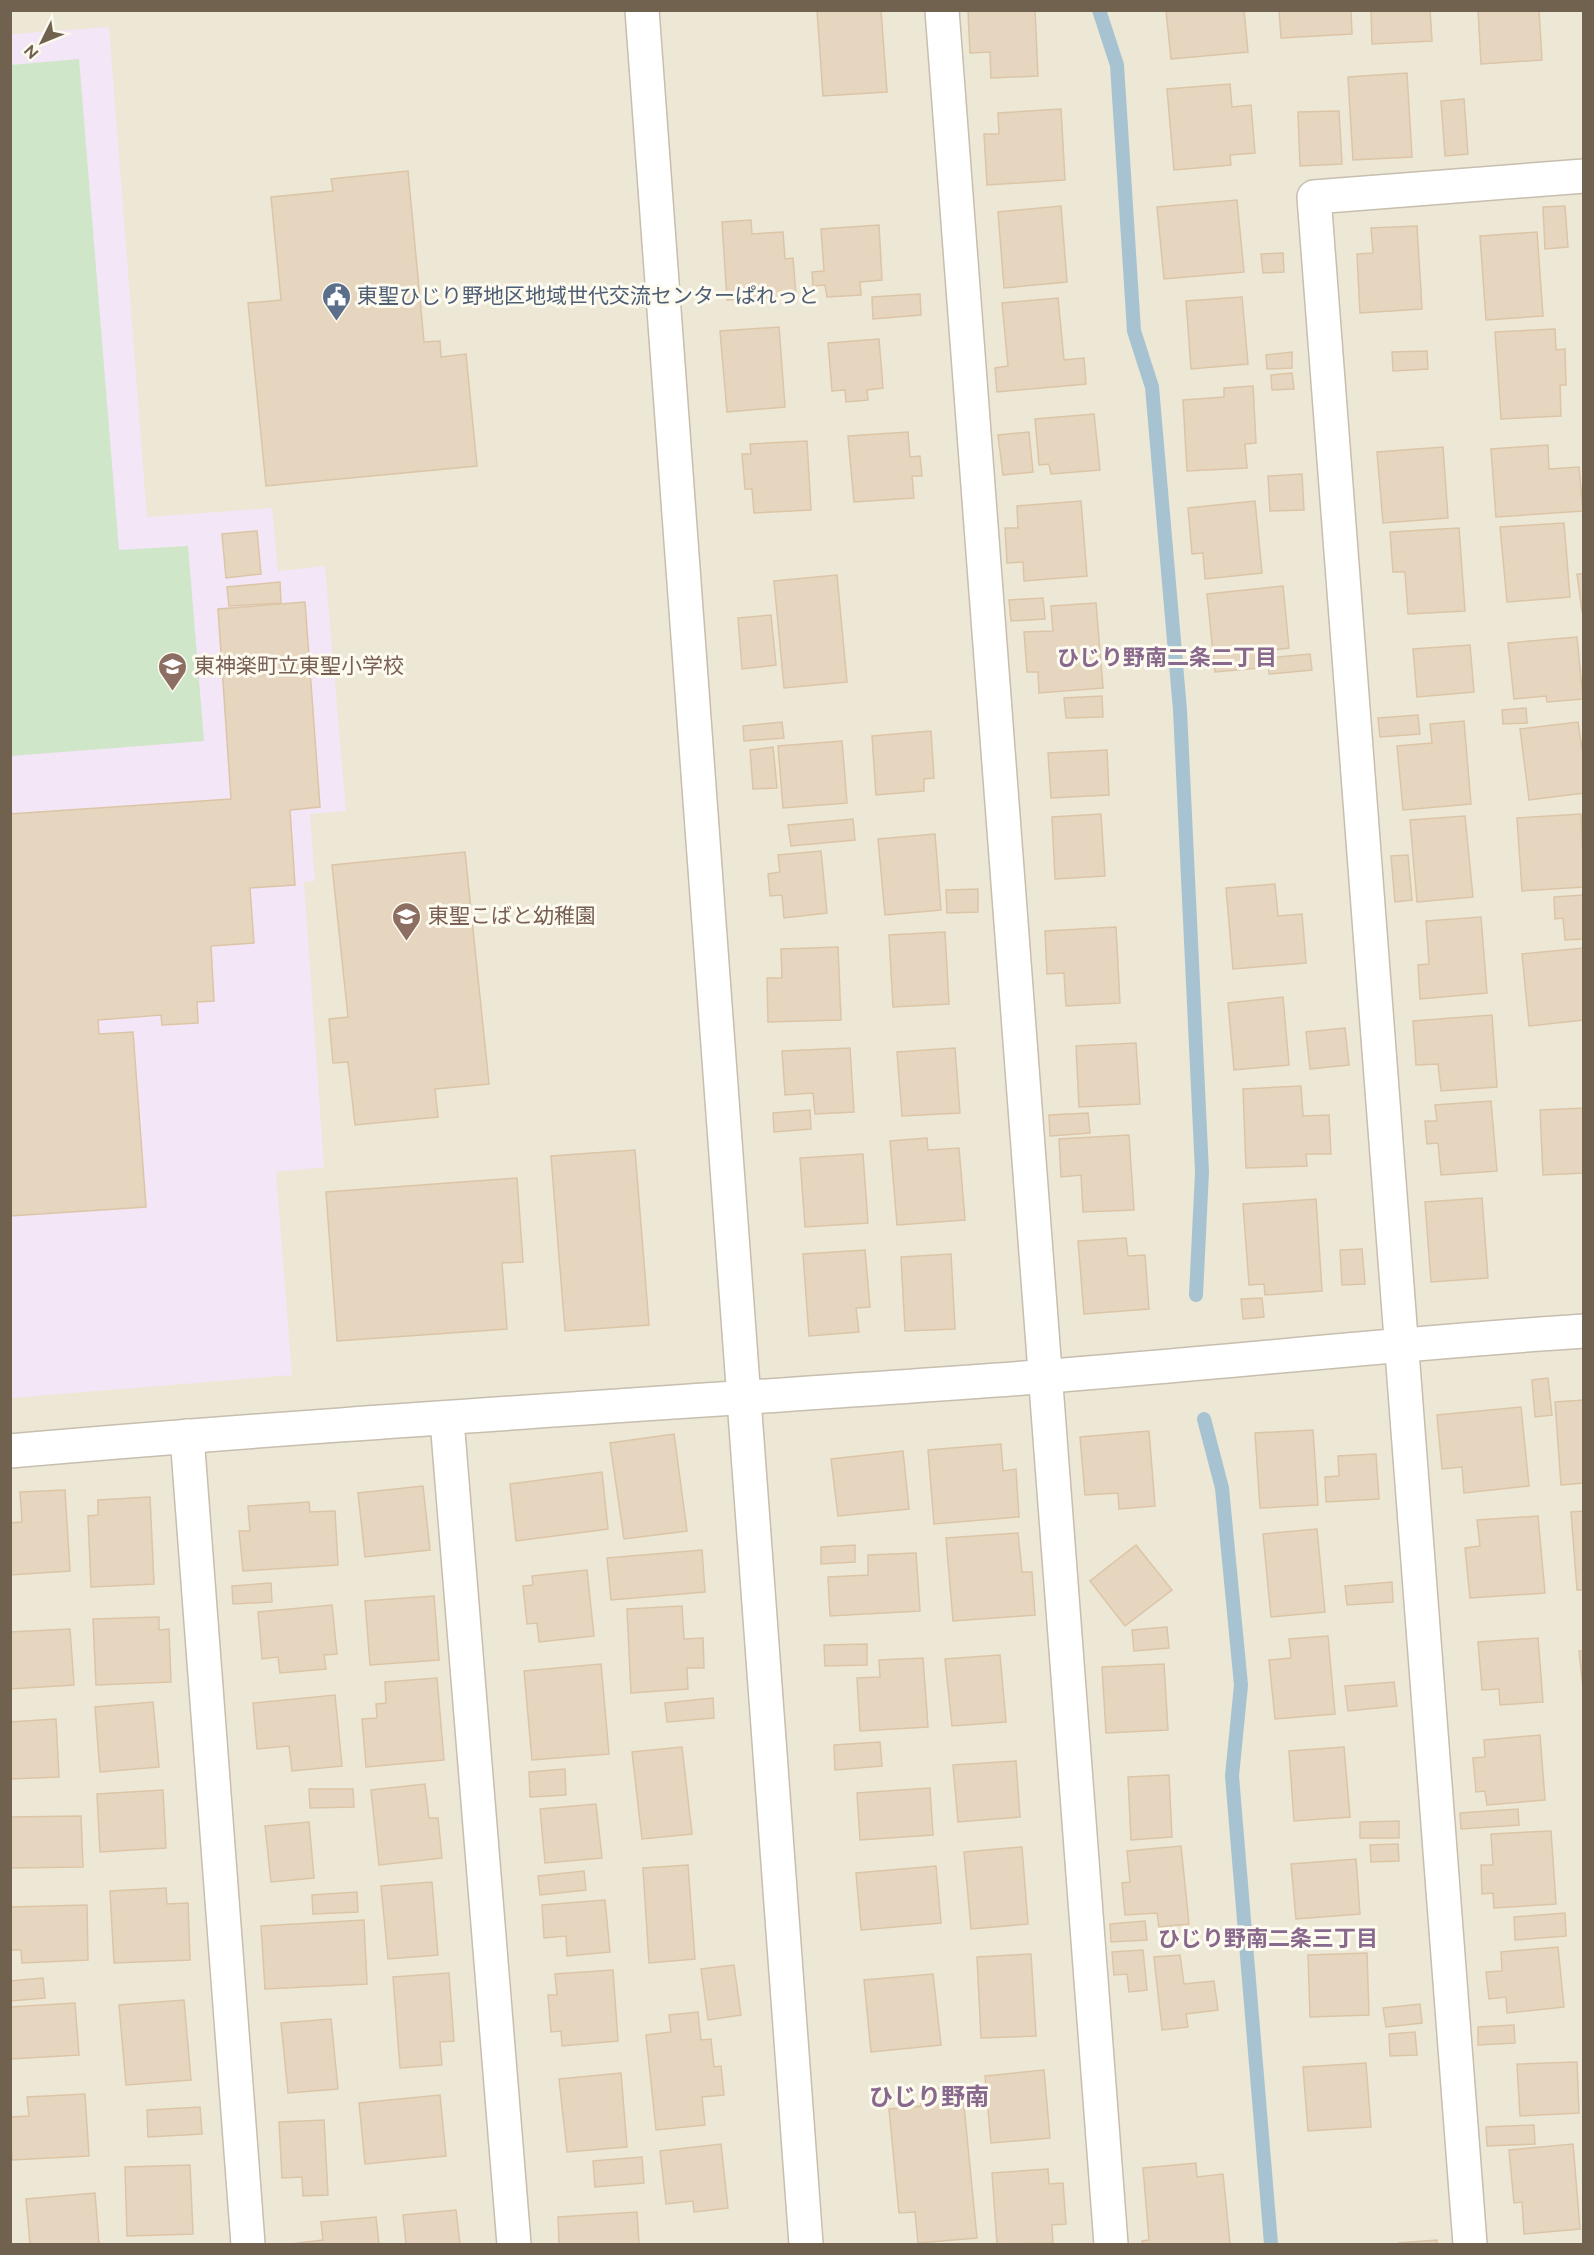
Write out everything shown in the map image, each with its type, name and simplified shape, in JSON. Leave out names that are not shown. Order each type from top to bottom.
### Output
[{"type":"street","points":[[642,10],[806,2244]]},
{"type":"street","points":[[942,10],[1043,1376],[1111,2244]]},
{"type":"street","points":[[1470,2244],[1314,197],[1584,176]]},
{"type":"street","points":[[10,1451],[187,1436],[447,1420],[1043,1376],[1402,1343],[1584,1331]]},
{"type":"street","points":[[447,1420],[514,2244]]},
{"type":"street","points":[[187,1436],[248,2244]]},
{"type":"shaded area","points":[[11,11],[1583,11],[1583,2244],[11,2244]]},
{"type":"shaded area","name":"東神楽町立東聖小学校","points":[[109,27],[147,517],[272,508],[278,571],[325,566],[346,811],[310,814],[315,881],[304,882],[324,1167],[276,1172],[292,1375],[11,1398],[11,34]]},
{"type":"green space","points":[[79,59],[119,550],[188,546],[204,741],[11,756],[11,65]]},
{"type":"building","points":[[817,10],[881,10],[887,92],[823,96]]},
{"type":"building","points":[[968,10],[1035,10],[1038,76],[991,78],[990,52],[970,53]]},
{"type":"building","points":[[1166,10],[1244,10],[1248,52],[1171,59]]},
{"type":"building","points":[[1279,10],[1351,10],[1352,34],[1281,38]]},
{"type":"building","points":[[1371,10],[1430,10],[1432,41],[1372,44]]},
{"type":"building","points":[[1478,10],[1539,10],[1542,60],[1481,64]]},
{"type":"building","points":[[1407,73],[1412,157],[1353,160],[1348,77]]},
{"type":"building","points":[[1230,84],[1232,107],[1251,105],[1255,153],[1230,155],[1231,165],[1174,170],[1167,89]]},
{"type":"building","points":[[1464,99],[1468,154],[1445,156],[1441,101]]},
{"type":"building","points":[[1061,109],[1065,180],[987,185],[984,134],[999,134],[998,113]]},
{"type":"building","points":[[1339,111],[1342,164],[1300,166],[1298,112]]},
{"type":"building","name":"東聖ひじり野地区地域世代交流センターぱれっと","points":[[408,171],[424,342],[440,341],[441,357],[466,354],[477,466],[266,486],[248,303],[281,300],[271,197],[333,191],[331,179]]},
{"type":"building","points":[[1237,200],[1244,272],[1164,279],[1157,207]]},
{"type":"building","points":[[1061,206],[1067,282],[1004,288],[998,212]]},
{"type":"building","points":[[1565,206],[1568,247],[1545,249],[1543,207]]},
{"type":"building","points":[[751,220],[752,234],[783,232],[785,259],[793,258],[796,296],[727,300],[722,222]]},
{"type":"building","points":[[879,225],[882,280],[860,282],[861,295],[827,297],[825,285],[813,286],[812,272],[824,271],[821,229]]},
{"type":"building","points":[[1417,226],[1422,309],[1360,313],[1357,254],[1373,253],[1371,228]]},
{"type":"building","points":[[1537,232],[1543,316],[1486,320],[1480,236]]},
{"type":"building","points":[[1283,253],[1284,272],[1263,273],[1261,254]]},
{"type":"building","points":[[920,294],[921,315],[873,319],[872,297]]},
{"type":"building","points":[[1242,297],[1248,364],[1191,369],[1186,301]]},
{"type":"building","points":[[1058,298],[1064,360],[1084,358],[1086,384],[997,392],[995,368],[1008,366],[1002,303]]},
{"type":"building","points":[[779,327],[785,407],[727,412],[720,331]]},
{"type":"building","points":[[1555,329],[1556,350],[1565,349],[1566,385],[1560,385],[1561,416],[1501,419],[1495,332]]},
{"type":"building","points":[[879,339],[883,388],[867,390],[868,400],[846,402],[845,390],[832,391],[828,343]]},
{"type":"building","points":[[1427,351],[1428,369],[1393,371],[1392,352]]},
{"type":"building","points":[[1292,352],[1292,368],[1267,369],[1266,355]]},
{"type":"building","points":[[1292,373],[1294,389],[1272,390],[1271,375]]},
{"type":"building","points":[[1253,386],[1256,443],[1245,444],[1247,468],[1187,471],[1183,400],[1224,397],[1224,388]]},
{"type":"building","points":[[1094,414],[1100,470],[1051,474],[1049,464],[1039,465],[1035,419]]},
{"type":"building","points":[[908,432],[910,457],[920,456],[922,476],[912,476],[914,498],[854,502],[848,436]]},
{"type":"building","points":[[1029,432],[1033,472],[1003,475],[998,435]]},
{"type":"building","points":[[807,441],[811,510],[754,513],[752,489],[745,489],[742,454],[751,454],[750,444]]},
{"type":"building","points":[[1548,445],[1549,469],[1579,467],[1583,511],[1496,517],[1491,449]]},
{"type":"building","points":[[1443,447],[1448,518],[1383,523],[1377,452]]},
{"type":"building","points":[[1302,474],[1304,510],[1270,511],[1268,476]]},
{"type":"building","points":[[1081,501],[1087,576],[1024,581],[1023,562],[1007,563],[1005,528],[1018,528],[1017,506]]},
{"type":"building","points":[[1255,501],[1262,573],[1205,579],[1203,553],[1192,554],[1188,508]]},
{"type":"building","points":[[1564,523],[1570,597],[1507,602],[1500,527]]},
{"type":"building","points":[[1459,528],[1465,611],[1408,614],[1405,572],[1393,572],[1390,532]]},
{"type":"building","points":[[257,531],[261,574],[226,578],[222,534]]},
{"type":"building","points":[[1577,574],[1584,574],[1584,612],[1582,612]]},
{"type":"building","points":[[837,575],[847,682],[784,688],[774,581]]},
{"type":"building","points":[[280,582],[281,603],[229,606],[227,587]]},
{"type":"building","points":[[1283,586],[1289,648],[1257,652],[1259,668],[1215,672],[1207,594]]},
{"type":"building","points":[[1043,598],[1045,619],[1011,621],[1009,600]]},
{"type":"building","points":[[305,602],[320,807],[290,810],[295,885],[250,888],[254,943],[211,946],[214,1001],[197,1002],[198,1023],[162,1025],[161,1015],[98,1020],[99,1034],[133,1032],[146,1207],[10,1216],[10,814],[231,799],[218,609]]},
{"type":"building","points":[[1096,603],[1103,688],[1039,693],[1038,672],[1027,672],[1024,632],[1053,631],[1051,606]]},
{"type":"building","points":[[771,615],[776,665],[742,669],[738,618]]},
{"type":"building","points":[[1577,637],[1583,699],[1547,702],[1546,696],[1514,699],[1508,643]]},
{"type":"building","points":[[1470,645],[1474,692],[1417,697],[1413,649]]},
{"type":"building","points":[[1310,654],[1312,670],[1269,674],[1268,658]]},
{"type":"building","points":[[1102,696],[1103,717],[1066,718],[1064,698]]},
{"type":"building","points":[[1526,708],[1527,723],[1503,724],[1502,710]]},
{"type":"building","points":[[1418,715],[1420,734],[1380,737],[1378,718]]},
{"type":"building","points":[[1464,721],[1471,804],[1403,810],[1397,746],[1432,743],[1430,724]]},
{"type":"building","points":[[782,722],[784,738],[744,741],[743,726]]},
{"type":"building","points":[[1578,722],[1584,762],[1584,793],[1529,800],[1520,729]]},
{"type":"building","points":[[931,731],[934,778],[924,779],[924,791],[876,795],[872,736]]},
{"type":"building","points":[[842,741],[847,803],[783,808],[778,746]]},
{"type":"building","points":[[773,747],[777,788],[753,789],[750,750]]},
{"type":"building","points":[[1107,750],[1109,795],[1051,798],[1048,753]]},
{"type":"building","points":[[1101,814],[1105,876],[1055,879],[1052,817]]},
{"type":"building","points":[[1581,814],[1584,887],[1522,891],[1517,818]]},
{"type":"building","points":[[1465,816],[1473,897],[1417,902],[1410,820]]},
{"type":"building","points":[[853,819],[855,840],[791,846],[788,825]]},
{"type":"building","points":[[935,834],[941,910],[885,915],[878,839]]},
{"type":"building","points":[[821,851],[827,913],[784,918],[782,895],[770,896],[768,874],[780,872],[778,855]]},
{"type":"building","name":"東聖こばと幼稚園","points":[[465,852],[489,1084],[435,1089],[438,1117],[355,1125],[348,1062],[333,1063],[329,1019],[348,1017],[332,865]]},
{"type":"building","points":[[1408,855],[1412,900],[1395,902],[1391,856]]},
{"type":"building","points":[[1275,884],[1278,916],[1302,914],[1306,963],[1233,969],[1226,888]]},
{"type":"building","points":[[978,889],[978,912],[947,913],[946,890]]},
{"type":"building","points":[[1584,895],[1584,939],[1565,940],[1563,918],[1555,919],[1554,897]]},
{"type":"building","points":[[1481,917],[1487,993],[1420,999],[1418,965],[1429,964],[1426,921]]},
{"type":"building","points":[[1116,927],[1120,1003],[1066,1006],[1064,973],[1047,974],[1045,931]]},
{"type":"building","points":[[945,932],[949,1004],[893,1007],[889,935]]},
{"type":"building","points":[[838,947],[841,1020],[768,1022],[767,978],[782,978],[781,949]]},
{"type":"building","points":[[1584,948],[1584,1020],[1529,1026],[1522,954]]},
{"type":"building","points":[[1283,997],[1289,1065],[1234,1070],[1228,1003]]},
{"type":"building","points":[[1492,1015],[1497,1087],[1441,1091],[1438,1064],[1416,1065],[1413,1021]]},
{"type":"building","points":[[1345,1028],[1349,1065],[1310,1069],[1306,1032]]},
{"type":"building","points":[[1136,1043],[1140,1104],[1079,1107],[1076,1046]]},
{"type":"building","points":[[850,1048],[854,1112],[815,1114],[813,1093],[785,1095],[782,1051]]},
{"type":"building","points":[[955,1048],[960,1113],[902,1116],[897,1052]]},
{"type":"building","points":[[1301,1086],[1303,1116],[1329,1115],[1331,1154],[1306,1154],[1307,1166],[1246,1168],[1243,1089]]},
{"type":"building","points":[[1491,1101],[1497,1171],[1441,1175],[1438,1143],[1427,1144],[1425,1121],[1437,1121],[1435,1105]]},
{"type":"building","points":[[1584,1108],[1584,1173],[1543,1175],[1540,1110]]},
{"type":"building","points":[[810,1110],[811,1129],[774,1132],[773,1113]]},
{"type":"building","points":[[1088,1113],[1090,1133],[1050,1136],[1049,1115]]},
{"type":"building","points":[[1129,1135],[1134,1210],[1083,1212],[1081,1175],[1061,1177],[1059,1139]]},
{"type":"building","points":[[927,1138],[928,1150],[959,1148],[965,1220],[897,1225],[890,1141]]},
{"type":"building","points":[[635,1150],[649,1325],[565,1331],[551,1156]]},
{"type":"building","points":[[863,1154],[868,1223],[805,1227],[800,1158]]},
{"type":"building","points":[[517,1178],[523,1262],[502,1263],[507,1329],[337,1341],[326,1192]]},
{"type":"building","points":[[1482,1198],[1488,1278],[1431,1282],[1425,1202]]},
{"type":"building","points":[[1316,1199],[1322,1291],[1265,1295],[1264,1284],[1249,1285],[1243,1204]]},
{"type":"building","points":[[1126,1238],[1128,1256],[1145,1255],[1149,1309],[1084,1314],[1078,1241]]},
{"type":"building","points":[[1362,1249],[1365,1284],[1342,1285],[1340,1250]]},
{"type":"building","points":[[865,1250],[870,1307],[856,1308],[859,1332],[809,1336],[803,1254]]},
{"type":"building","points":[[951,1254],[955,1329],[905,1331],[901,1257]]},
{"type":"building","points":[[1262,1298],[1264,1317],[1243,1319],[1241,1299]]},
{"type":"building","points":[[1548,1378],[1552,1415],[1535,1417],[1532,1380]]},
{"type":"building","points":[[1584,1400],[1584,1483],[1561,1485],[1555,1402]]},
{"type":"building","points":[[1521,1407],[1529,1486],[1464,1493],[1462,1467],[1442,1469],[1437,1415]]},
{"type":"building","points":[[1313,1430],[1318,1505],[1260,1508],[1255,1433]]},
{"type":"building","points":[[1149,1431],[1155,1506],[1119,1509],[1118,1493],[1085,1495],[1080,1437]]},
{"type":"building","points":[[674,1434],[687,1531],[624,1539],[610,1443]]},
{"type":"building","points":[[1001,1444],[1003,1471],[1016,1469],[1019,1517],[934,1524],[928,1450]]},
{"type":"building","points":[[903,1451],[909,1509],[838,1516],[831,1459]]},
{"type":"building","points":[[1376,1454],[1379,1499],[1326,1502],[1325,1477],[1339,1476],[1338,1456]]},
{"type":"building","points":[[602,1472],[608,1529],[516,1541],[510,1484]]},
{"type":"building","points":[[423,1486],[430,1550],[365,1557],[358,1493]]},
{"type":"building","points":[[65,1490],[70,1571],[10,1575],[10,1523],[22,1522],[20,1492]]},
{"type":"building","points":[[150,1497],[154,1584],[91,1587],[88,1516],[98,1515],[98,1500]]},
{"type":"building","points":[[309,1502],[310,1512],[335,1511],[338,1565],[243,1571],[239,1531],[250,1531],[248,1506]]},
{"type":"building","points":[[1584,1511],[1584,1590],[1577,1590],[1571,1512]]},
{"type":"building","points":[[1538,1516],[1545,1593],[1470,1598],[1465,1548],[1480,1546],[1477,1520]]},
{"type":"building","points":[[1317,1529],[1325,1612],[1271,1617],[1263,1534]]},
{"type":"building","points":[[1018,1533],[1022,1572],[1032,1572],[1035,1615],[953,1621],[946,1538]]},
{"type":"building","points":[[855,1545],[855,1562],[821,1564],[821,1547]]},
{"type":"building","points":[[1136,1545],[1172,1590],[1125,1626],[1090,1581]]},
{"type":"building","points":[[702,1550],[705,1592],[611,1600],[607,1558]]},
{"type":"building","points":[[916,1553],[920,1611],[830,1616],[828,1577],[868,1575],[868,1555]]},
{"type":"building","points":[[587,1570],[594,1636],[539,1642],[537,1623],[527,1624],[523,1586],[533,1585],[532,1576]]},
{"type":"building","points":[[1392,1582],[1393,1602],[1347,1605],[1345,1586]]},
{"type":"building","points":[[271,1583],[272,1602],[233,1604],[232,1586]]},
{"type":"building","points":[[434,1596],[439,1660],[370,1665],[365,1601]]},
{"type":"building","points":[[332,1605],[337,1654],[324,1655],[326,1669],[280,1673],[278,1657],[262,1659],[258,1612]]},
{"type":"building","points":[[682,1606],[684,1639],[703,1638],[704,1668],[687,1668],[688,1689],[631,1693],[627,1609]]},
{"type":"building","points":[[159,1617],[159,1630],[169,1629],[171,1682],[96,1685],[93,1619]]},
{"type":"building","points":[[1167,1627],[1169,1648],[1134,1651],[1132,1630]]},
{"type":"building","points":[[70,1629],[74,1685],[10,1689],[10,1632]]},
{"type":"building","points":[[1328,1636],[1335,1714],[1275,1719],[1269,1660],[1291,1658],[1289,1639]]},
{"type":"building","points":[[1538,1638],[1543,1702],[1500,1705],[1499,1689],[1482,1690],[1478,1642]]},
{"type":"building","points":[[867,1644],[867,1665],[825,1666],[824,1645]]},
{"type":"building","points":[[1579,1651],[1584,1651],[1584,1697]]},
{"type":"building","points":[[1000,1655],[1006,1722],[952,1726],[945,1659]]},
{"type":"building","points":[[923,1658],[928,1727],[860,1731],[857,1678],[880,1677],[879,1660]]},
{"type":"building","points":[[601,1664],[609,1754],[532,1760],[524,1671]]},
{"type":"building","points":[[1164,1664],[1168,1730],[1106,1733],[1102,1667]]},
{"type":"building","points":[[437,1678],[444,1760],[366,1767],[362,1719],[377,1718],[376,1704],[386,1703],[385,1682]]},
{"type":"building","points":[[1394,1682],[1397,1706],[1348,1711],[1345,1686]]},
{"type":"building","points":[[335,1695],[342,1766],[292,1771],[289,1746],[257,1749],[253,1703]]},
{"type":"building","points":[[713,1698],[714,1718],[667,1722],[665,1703]]},
{"type":"building","points":[[153,1702],[159,1767],[100,1772],[95,1707]]},
{"type":"building","points":[[56,1719],[59,1777],[10,1779],[10,1722]]},
{"type":"building","points":[[1540,1735],[1545,1800],[1487,1805],[1485,1791],[1476,1792],[1473,1758],[1485,1757],[1484,1740]]},
{"type":"building","points":[[880,1742],[882,1766],[835,1770],[834,1745]]},
{"type":"building","points":[[682,1747],[692,1834],[642,1839],[632,1752]]},
{"type":"building","points":[[1344,1747],[1350,1817],[1294,1821],[1289,1751]]},
{"type":"building","points":[[1016,1761],[1020,1817],[958,1822],[953,1765]]},
{"type":"building","points":[[565,1769],[566,1795],[530,1797],[529,1772]]},
{"type":"building","points":[[1169,1775],[1172,1837],[1131,1840],[1128,1777]]},
{"type":"building","points":[[425,1784],[429,1818],[438,1818],[442,1858],[379,1865],[371,1790]]},
{"type":"building","points":[[930,1788],[933,1835],[860,1840],[857,1793]]},
{"type":"building","points":[[309,1789],[353,1789],[354,1807],[310,1808]]},
{"type":"building","points":[[163,1790],[166,1848],[100,1852],[97,1794]]},
{"type":"building","points":[[596,1804],[602,1858],[545,1863],[540,1809]]},
{"type":"building","points":[[1518,1809],[1519,1825],[1461,1829],[1460,1813]]},
{"type":"building","points":[[81,1816],[83,1867],[10,1868],[10,1817]]},
{"type":"building","points":[[1399,1821],[1399,1838],[1360,1838],[1360,1822]]},
{"type":"building","points":[[309,1822],[314,1878],[271,1882],[265,1826]]},
{"type":"building","points":[[1551,1831],[1556,1904],[1494,1908],[1493,1893],[1482,1894],[1481,1865],[1493,1865],[1491,1834]]},
{"type":"building","points":[[1398,1844],[1399,1861],[1371,1862],[1370,1845]]},
{"type":"building","points":[[1181,1846],[1189,1924],[1159,1927],[1157,1913],[1125,1915],[1122,1883],[1130,1882],[1127,1851]]},
{"type":"building","points":[[1022,1847],[1028,1924],[971,1929],[964,1852]]},
{"type":"building","points":[[1356,1859],[1360,1914],[1296,1919],[1291,1864]]},
{"type":"building","points":[[688,1865],[695,1959],[649,1963],[643,1868]]},
{"type":"building","points":[[936,1866],[941,1923],[861,1930],[856,1873]]},
{"type":"building","points":[[584,1871],[586,1890],[540,1895],[538,1876]]},
{"type":"building","points":[[432,1882],[438,1955],[388,1959],[381,1886]]},
{"type":"building","points":[[166,1888],[167,1904],[188,1903],[190,1960],[114,1963],[110,1891]]},
{"type":"building","points":[[357,1892],[358,1912],[313,1914],[312,1895]]},
{"type":"building","points":[[605,1900],[610,1952],[567,1956],[566,1936],[544,1938],[542,1905]]},
{"type":"building","points":[[87,1905],[88,1960],[22,1963],[21,1950],[10,1950],[10,1907]]},
{"type":"building","points":[[1565,1913],[1566,1936],[1515,1940],[1514,1917]]},
{"type":"building","points":[[364,1920],[367,1984],[265,1989],[261,1926]]},
{"type":"building","points":[[1145,1921],[1147,1940],[1111,1942],[1110,1924]]},
{"type":"building","points":[[1558,1947],[1564,2007],[1507,2013],[1506,1997],[1489,1999],[1486,1972],[1502,1971],[1501,1952]]},
{"type":"building","points":[[1143,1950],[1147,1990],[1129,1992],[1127,1974],[1114,1975],[1112,1952]]},
{"type":"building","points":[[1367,1953],[1369,2015],[1310,2017],[1308,1955]]},
{"type":"building","points":[[1031,1954],[1036,2036],[981,2038],[977,1957]]},
{"type":"building","points":[[1180,1955],[1184,1984],[1214,1981],[1218,2010],[1186,2014],[1188,2027],[1162,2030],[1154,1957]]},
{"type":"building","points":[[734,1965],[741,2015],[708,2020],[701,1969]]},
{"type":"building","points":[[613,1970],[618,2041],[562,2046],[561,2031],[551,2032],[548,1995],[557,1995],[555,1974]]},
{"type":"building","points":[[449,1973],[454,2041],[440,2042],[442,2065],[400,2068],[393,1977]]},
{"type":"building","points":[[933,1974],[941,2045],[871,2052],[864,1980]]},
{"type":"building","points":[[43,1978],[45,1998],[10,2001],[10,1981]]},
{"type":"building","points":[[184,2000],[191,2080],[126,2085],[119,2005]]},
{"type":"building","points":[[75,2003],[79,2055],[10,2059],[10,2007]]},
{"type":"building","points":[[1420,2004],[1422,2023],[1386,2027],[1383,2008]]},
{"type":"building","points":[[698,2012],[701,2040],[711,2039],[714,2067],[721,2066],[724,2095],[702,2097],[705,2125],[656,2130],[646,2035],[671,2032],[669,2015]]},
{"type":"building","points":[[331,2019],[338,2089],[288,2093],[281,2023]]},
{"type":"building","points":[[1514,2025],[1515,2043],[1478,2045],[1478,2027]]},
{"type":"building","points":[[1415,2032],[1417,2055],[1390,2056],[1389,2034]]},
{"type":"building","points":[[1577,2062],[1579,2113],[1520,2116],[1517,2064]]},
{"type":"building","points":[[1366,2063],[1371,2127],[1308,2131],[1303,2067]]},
{"type":"building","points":[[1044,2070],[1050,2138],[991,2143],[985,2076]]},
{"type":"building","points":[[621,2073],[627,2147],[567,2152],[559,2079]]},
{"type":"building","points":[[962,2086],[977,2238],[918,2243],[915,2212],[899,2213],[889,2109],[921,2106],[920,2090]]},
{"type":"building","points":[[85,2094],[89,2156],[12,2160],[10,2117],[29,2116],[27,2097]]},
{"type":"building","points":[[440,2095],[446,2156],[365,2164],[359,2103]]},
{"type":"building","points":[[200,2107],[202,2134],[148,2137],[147,2110]]},
{"type":"building","points":[[324,2120],[328,2195],[303,2196],[302,2177],[282,2178],[279,2122]]},
{"type":"building","points":[[1534,2125],[1535,2144],[1487,2146],[1486,2127]]},
{"type":"building","points":[[721,2144],[728,2208],[694,2212],[693,2201],[666,2204],[660,2151]]},
{"type":"building","points":[[1573,2144],[1580,2229],[1524,2234],[1522,2202],[1514,2203],[1509,2150]]},
{"type":"building","points":[[642,2157],[644,2183],[595,2187],[593,2161]]},
{"type":"building","points":[[1196,2163],[1197,2177],[1223,2174],[1230,2244],[1142,2244],[1142,2241],[1149,2240],[1143,2168]]},
{"type":"building","points":[[190,2165],[193,2234],[127,2236],[125,2167]]},
{"type":"building","points":[[1048,2169],[1049,2184],[1063,2183],[1066,2224],[1052,2225],[1053,2243],[997,2244],[992,2173]]},
{"type":"building","points":[[95,2193],[99,2244],[30,2244],[26,2199]]},
{"type":"building","points":[[456,2210],[460,2244],[406,2244],[403,2215]]},
{"type":"building","points":[[637,2212],[639,2244],[559,2244],[558,2217]]},
{"type":"building","points":[[376,2217],[379,2244],[291,2244],[323,2240],[321,2222]]},
{"type":"building","points":[[1437,2240],[1437,2244],[1399,2244],[1399,2243]]},
{"type":"waterway","points":[[1099,10],[1117,65],[1134,331],[1152,387],[1180,710],[1202,1172],[1196,1295]]},
{"type":"waterway","points":[[1204,1419],[1222,1488],[1241,1685],[1232,1776],[1271,2244]]},
{"type":"place","name":"東聖ひじり野地区地域世代交流センターぱれっと","points":[[336,322]]},
{"type":"place","name":"東神楽町立東聖小学校","points":[[173,692]]},
{"type":"place","name":"東聖こばと幼稚園","points":[[407,942]]},
{"type":"district","name":"ひじり野南二条二丁目","points":[[1167,657]]},
{"type":"district","name":"ひじり野南二条三丁目","points":[[1268,1938]]},
{"type":"district","name":"ひじり野南","points":[[929,2097]]}]
